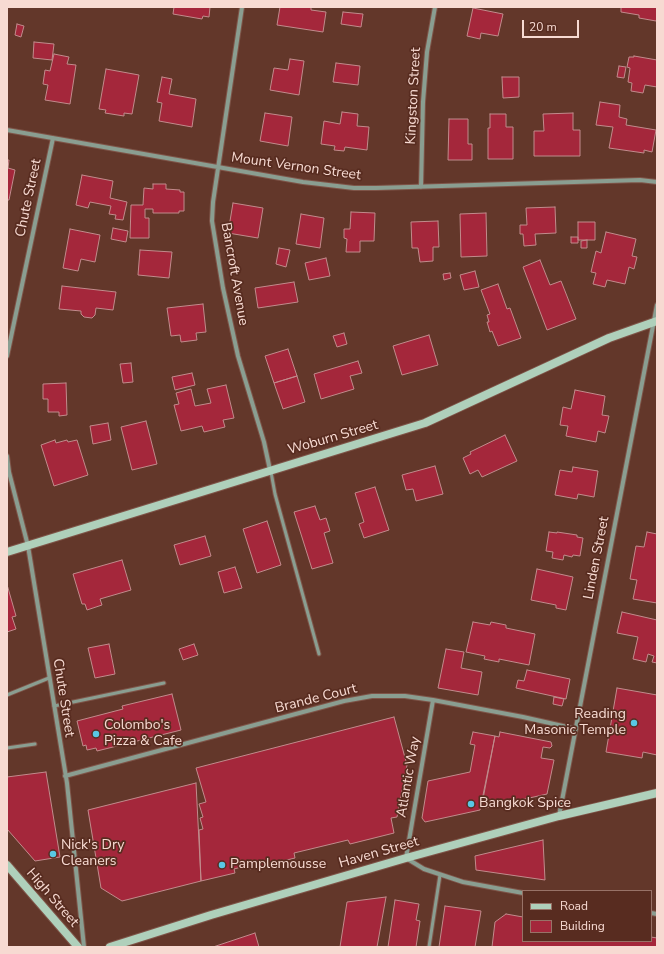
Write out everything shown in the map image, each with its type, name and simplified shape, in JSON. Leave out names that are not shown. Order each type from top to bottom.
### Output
[{"type":"street","name":"Bancroft Avenue","points":[[242,7],[212,210],[223,288],[238,356],[264,442],[270,470]]},
{"type":"street","name":"Kingston Street","points":[[421,187],[427,52],[435,7]]},
{"type":"street","name":"Mount Vernon Street","points":[[7,130],[303,182],[354,188],[640,180],[657,182]]},
{"type":"street","name":"Chute Street","points":[[7,356],[53,138]]},
{"type":"street","name":"Linden Street","points":[[559,816],[655,322],[657,305]]},
{"type":"street","name":"Woburn Street","points":[[7,552],[425,423],[610,338],[655,322]]},
{"type":"street","name":"Chute Street","points":[[7,456],[28,546],[65,776],[84,947]]},
{"type":"street","name":"Brande Court","points":[[65,776],[344,702],[372,696],[405,696],[433,700],[523,717],[576,729]]},
{"type":"street","name":"Atlantic Way","points":[[406,858],[433,700]]},
{"type":"street","name":"Haven Street","points":[[110,947],[211,915],[406,858],[559,816],[657,793]]},
{"type":"street","points":[[406,858],[424,869],[462,882],[522,893]]},
{"type":"street","name":"High Street","points":[[7,865],[78,947]]},
{"type":"lane","points":[[270,470],[275,494],[319,654]]},
{"type":"lane","points":[[7,695],[49,678]]},
{"type":"lane","points":[[54,706],[164,683]]},
{"type":"lane","points":[[7,748],[35,744]]},
{"type":"lane","points":[[429,947],[440,875]]},
{"type":"building","points":[[174,7],[210,7],[209,17],[203,16],[202,19],[173,14]]},
{"type":"building","points":[[280,7],[311,7],[311,10],[326,12],[323,32],[277,25]]},
{"type":"building","points":[[621,7],[657,7],[656,21],[639,18],[639,15],[621,12]]},
{"type":"building","points":[[473,8],[503,14],[498,36],[481,33],[480,39],[467,36]]},
{"type":"building","points":[[343,12],[363,14],[361,27],[341,24]]},
{"type":"building","points":[[17,24],[24,26],[21,37],[15,35]]},
{"type":"building","points":[[34,42],[54,44],[52,60],[33,58]]},
{"type":"building","points":[[54,54],[69,57],[67,64],[76,65],[70,104],[45,100],[48,85],[43,84],[45,70],[50,71]]},
{"type":"building","points":[[634,56],[657,60],[657,87],[645,85],[643,93],[631,91],[632,83],[628,82],[630,68],[627,67],[629,57]]},
{"type":"building","points":[[290,59],[304,61],[299,95],[270,90],[274,68],[288,70]]},
{"type":"building","points":[[336,63],[360,66],[358,85],[333,82]]},
{"type":"building","points":[[619,66],[626,67],[624,78],[617,77]]},
{"type":"building","points":[[106,69],[139,75],[132,114],[124,113],[124,116],[105,113],[106,110],[99,109]]},
{"type":"building","points":[[162,77],[172,79],[169,94],[196,99],[192,127],[159,121],[162,103],[157,102]]},
{"type":"building","points":[[502,77],[519,77],[519,97],[503,98]]},
{"type":"building","points":[[600,102],[620,105],[619,117],[627,119],[626,125],[656,130],[652,152],[644,150],[644,153],[609,148],[613,127],[596,125]]},
{"type":"building","points":[[342,112],[358,114],[357,126],[369,127],[367,150],[345,147],[344,151],[334,150],[335,146],[321,144],[324,121],[340,124]]},
{"type":"building","points":[[265,113],[292,117],[288,146],[260,141]]},
{"type":"building","points":[[573,113],[573,130],[580,130],[580,156],[534,156],[534,131],[544,131],[543,114]]},
{"type":"building","points":[[490,114],[506,114],[506,127],[513,127],[513,159],[488,159],[488,128],[490,128]]},
{"type":"building","points":[[449,119],[468,119],[468,144],[472,144],[472,160],[448,160]]},
{"type":"building","points":[[7,160],[9,160],[8,168],[15,170],[9,200],[7,200]]},
{"type":"building","points":[[82,175],[113,181],[110,198],[127,202],[123,220],[115,219],[116,215],[109,214],[111,206],[90,202],[88,208],[76,205]]},
{"type":"building","points":[[153,184],[166,184],[166,189],[180,190],[180,192],[184,192],[184,211],[179,211],[179,213],[153,213],[153,209],[145,209],[145,218],[149,218],[149,238],[130,238],[131,205],[143,205],[144,188],[153,189]]},
{"type":"building","points":[[233,203],[263,208],[258,238],[228,233]]},
{"type":"building","points":[[555,207],[556,233],[535,234],[536,245],[524,246],[523,234],[520,234],[520,225],[527,225],[526,208]]},
{"type":"building","points":[[351,212],[375,213],[374,241],[360,241],[360,252],[346,252],[347,239],[344,238],[344,229],[350,229]]},
{"type":"building","points":[[486,213],[487,256],[461,257],[460,214]]},
{"type":"building","points":[[301,214],[324,218],[320,248],[296,244]]},
{"type":"building","points":[[438,221],[439,247],[433,247],[433,261],[420,262],[418,248],[412,248],[411,222]]},
{"type":"building","points":[[578,222],[595,222],[595,240],[578,240]]},
{"type":"building","points":[[113,228],[128,231],[126,242],[111,239]]},
{"type":"building","points":[[70,229],[100,235],[95,262],[81,259],[78,271],[63,268]]},
{"type":"building","points":[[606,232],[636,239],[632,256],[637,257],[634,269],[629,267],[625,284],[607,280],[605,287],[593,284],[596,273],[591,272],[596,251],[601,253]]},
{"type":"building","points":[[571,237],[578,237],[578,243],[571,243]]},
{"type":"building","points":[[587,240],[587,248],[581,248],[581,241]]},
{"type":"building","points":[[279,248],[290,250],[286,267],[276,264]]},
{"type":"building","points":[[140,250],[172,252],[169,278],[138,275]]},
{"type":"building","points":[[326,258],[330,276],[309,280],[305,263]]},
{"type":"building","points":[[540,260],[550,285],[561,281],[576,319],[547,330],[523,267]]},
{"type":"building","points":[[475,271],[479,287],[464,290],[460,275]]},
{"type":"building","points":[[450,273],[451,278],[444,280],[443,274]]},
{"type":"building","points":[[294,282],[298,302],[258,308],[255,288]]},
{"type":"building","points":[[498,284],[507,309],[510,308],[521,338],[498,346],[492,331],[490,332],[487,322],[489,322],[487,315],[490,314],[481,290]]},
{"type":"building","points":[[62,286],[116,292],[113,310],[96,308],[95,315],[92,318],[84,317],[81,314],[81,311],[59,309]]},
{"type":"building","points":[[203,304],[206,332],[196,333],[197,340],[181,342],[180,335],[171,336],[167,308]]},
{"type":"building","points":[[344,333],[347,344],[337,347],[333,336]]},
{"type":"building","points":[[429,335],[438,365],[402,375],[393,346]]},
{"type":"building","points":[[288,349],[297,376],[274,383],[265,356]]},
{"type":"building","points":[[358,361],[362,373],[350,376],[354,389],[321,399],[314,374]]},
{"type":"building","points":[[131,363],[133,382],[123,383],[120,364]]},
{"type":"building","points":[[192,373],[195,385],[175,390],[172,377]]},
{"type":"building","points":[[297,376],[305,402],[283,409],[274,383]]},
{"type":"building","points":[[66,383],[67,415],[59,416],[59,412],[48,412],[48,399],[43,399],[43,384]]},
{"type":"building","points":[[226,385],[234,418],[223,420],[225,427],[204,432],[202,426],[181,431],[174,405],[179,404],[176,393],[191,389],[195,406],[211,403],[207,389]]},
{"type":"building","points":[[575,390],[605,396],[602,415],[609,416],[605,433],[598,431],[596,442],[566,436],[568,426],[560,425],[563,407],[571,409]]},
{"type":"building","points":[[146,421],[157,464],[132,470],[121,427]]},
{"type":"building","points":[[108,423],[111,440],[93,444],[90,426]]},
{"type":"building","points":[[505,435],[517,461],[482,477],[478,470],[470,474],[463,458],[471,454],[470,452]]},
{"type":"building","points":[[55,440],[56,443],[67,440],[68,442],[77,440],[88,475],[54,486],[41,445]]},
{"type":"building","points":[[435,466],[443,494],[416,501],[413,489],[406,490],[402,475]]},
{"type":"building","points":[[573,467],[598,471],[594,497],[578,494],[577,499],[555,495],[560,470],[572,472]]},
{"type":"building","points":[[375,487],[389,530],[364,538],[359,524],[364,522],[355,493]]},
{"type":"building","points":[[315,506],[320,520],[326,518],[330,531],[324,533],[333,563],[312,569],[294,512]]},
{"type":"building","points":[[267,521],[281,565],[257,573],[243,529]]},
{"type":"building","points":[[549,532],[577,535],[577,537],[583,538],[580,556],[573,555],[572,557],[564,555],[563,560],[552,558],[553,552],[546,551]]},
{"type":"building","points":[[647,532],[657,534],[657,603],[633,599],[637,580],[630,579],[636,546],[644,547]]},
{"type":"building","points":[[205,536],[211,556],[180,565],[174,545]]},
{"type":"building","points":[[122,560],[131,590],[100,599],[102,605],[87,610],[85,604],[82,604],[73,574]]},
{"type":"building","points":[[235,567],[242,588],[224,593],[218,572]]},
{"type":"building","points":[[537,569],[573,577],[566,610],[556,608],[556,605],[531,600]]},
{"type":"building","points":[[8,588],[16,616],[12,617],[16,629],[7,632],[7,589]]},
{"type":"building","points":[[622,612],[657,620],[657,663],[652,662],[654,656],[648,654],[646,662],[633,659],[638,637],[617,633]]},
{"type":"building","points":[[473,622],[490,625],[491,622],[506,625],[506,628],[535,634],[529,665],[499,659],[499,662],[484,659],[485,656],[466,652]]},
{"type":"building","points":[[109,644],[115,674],[95,678],[88,648]]},
{"type":"building","points":[[194,644],[198,655],[183,660],[179,649]]},
{"type":"building","points":[[446,649],[464,652],[461,668],[482,672],[478,695],[438,688]]},
{"type":"building","points":[[527,670],[570,679],[566,699],[516,688],[518,680],[524,681]]},
{"type":"building","name":"Reading Masonic Temple","points":[[617,688],[657,695],[657,755],[643,752],[642,758],[606,752]]},
{"type":"building","points":[[172,694],[181,730],[97,751],[96,748],[87,750],[86,745],[83,746],[77,721],[123,709],[122,706]]},
{"type":"building","points":[[554,697],[564,699],[562,706],[553,704]]},
{"type":"building","points":[[394,717],[407,765],[397,817],[391,818],[394,833],[350,844],[348,840],[294,853],[295,858],[250,869],[249,865],[234,869],[235,873],[201,881],[199,830],[203,829],[200,818],[203,817],[199,804],[206,802],[196,768]]},
{"type":"building","points":[[473,732],[495,736],[480,810],[425,822],[422,818],[428,781],[470,772],[475,745],[470,744]]},
{"type":"building","points":[[500,732],[551,742],[552,746],[550,748],[543,747],[541,758],[554,760],[547,794],[485,808],[482,804],[495,736],[499,737]]},
{"type":"building","points":[[46,772],[60,857],[35,861],[7,829],[7,777]]},
{"type":"building","points":[[196,783],[201,881],[122,901],[101,888],[88,810]]},
{"type":"building","points":[[543,840],[545,880],[476,870],[475,856]]},
{"type":"building","points":[[386,897],[377,947],[340,947],[347,902]]},
{"type":"building","points":[[395,900],[419,904],[416,920],[420,921],[416,947],[388,947]]},
{"type":"building","points":[[445,906],[481,911],[475,947],[439,947]]},
{"type":"building","points":[[506,914],[522,917],[522,942],[652,942],[652,937],[657,938],[657,947],[492,947],[495,922]]},
{"type":"building","points":[[255,933],[259,947],[213,947]]},
{"type":"place","name":"Reading Masonic Temple","points":[[634,723]]},
{"type":"place","name":"Colombo's Pizza & Cafe","points":[[96,734]]},
{"type":"place","name":"Bangkok Spice","points":[[471,804]]},
{"type":"place","name":"Nick's Dry Cleaners","points":[[53,854]]},
{"type":"place","name":"Pamplemousse","points":[[222,865]]}]
